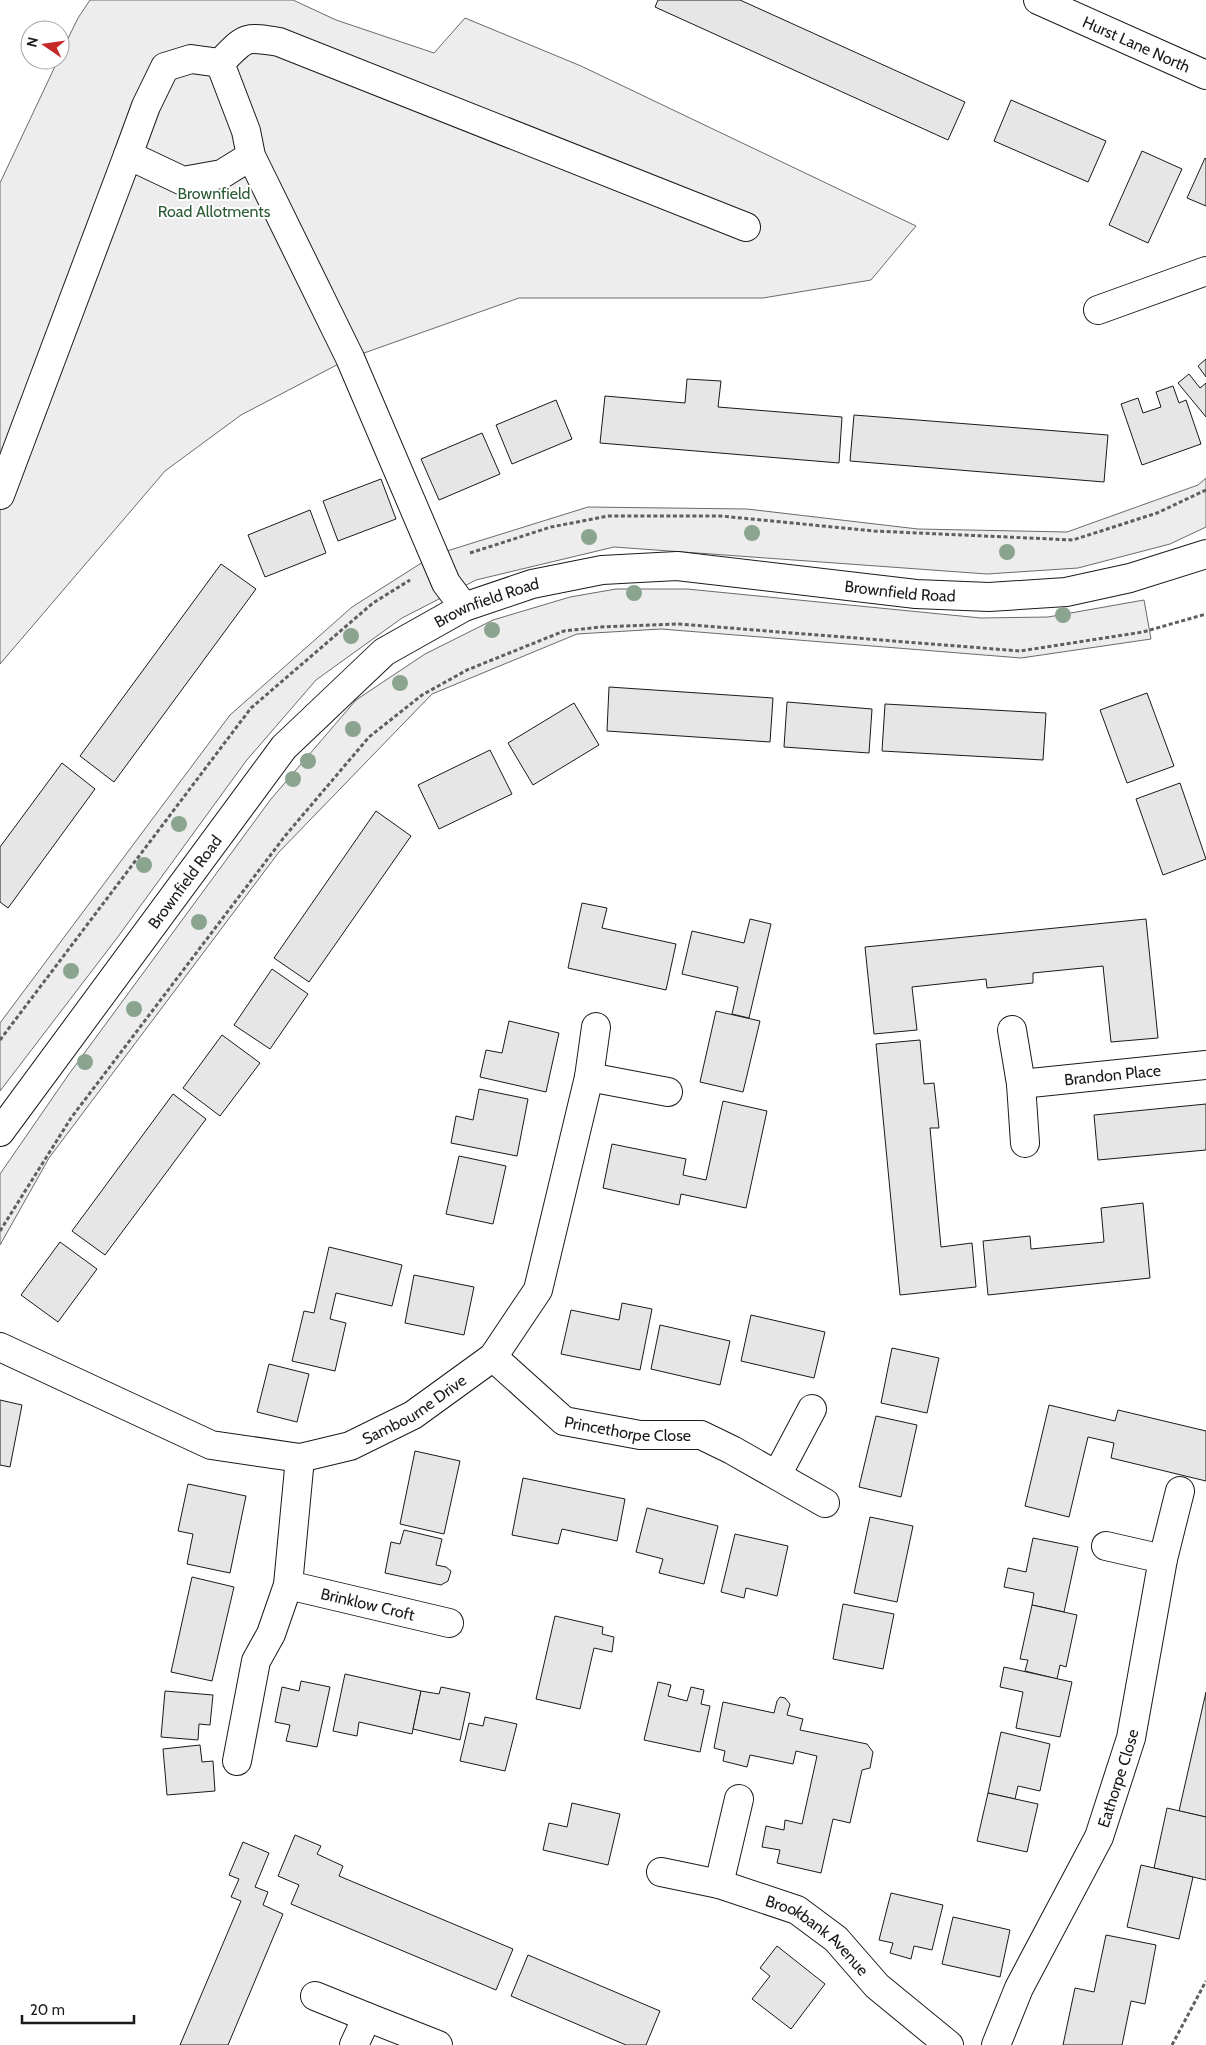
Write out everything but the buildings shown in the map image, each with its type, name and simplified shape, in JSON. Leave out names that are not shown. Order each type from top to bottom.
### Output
[{"type":"street","name":"Hurst Lane North","points":[[1038,0],[1206,75]]},
{"type":"street","points":[[220,63],[239,43],[252,38],[280,42],[746,227]]},
{"type":"street","points":[[0,495],[146,106],[165,67],[191,59],[220,63]]},
{"type":"street","points":[[220,63],[246,131],[250,156],[350,358],[446,583],[464,607]]},
{"type":"street","points":[[128,155],[183,181],[222,174],[250,156]]},
{"type":"street","points":[[1098,310],[1206,271]]},
{"type":"street","name":"Brownfield Road","points":[[0,1132],[284,748],[384,652],[464,607],[532,584],[602,570],[677,566],[916,594],[989,598],[1066,592],[1205,559]]},
{"type":"street","name":"Sambourne Drive","points":[[0,1347],[211,1445],[300,1458],[350,1446],[414,1415],[494,1357],[538,1290],[590,1077],[596,1027]]},
{"type":"street","points":[[1012,1030],[1020,1084],[1025,1143]]},
{"type":"street","name":"Brandon Place","points":[[1020,1084],[1206,1065]]},
{"type":"street","points":[[590,1077],[668,1092]]},
{"type":"street","name":"Princethorpe Close","points":[[494,1357],[564,1421],[640,1435],[701,1435],[825,1503]]},
{"type":"street","points":[[777,1475],[812,1409]]},
{"type":"street","points":[[237,1761],[256,1661],[271,1634],[288,1585],[300,1458]]},
{"type":"street","name":"Eathorpe Close","points":[[996,2045],[1019,1988],[1099,1837],[1131,1738],[1163,1558],[1180,1491]]},
{"type":"street","points":[[1106,1546],[1163,1558]]},
{"type":"street","name":"Brinklow Croft","points":[[288,1585],[449,1623]]},
{"type":"street","points":[[719,1884],[739,1799]]},
{"type":"street","name":"Brookbank Avenue","points":[[661,1872],[719,1884],[797,1910],[836,1939],[877,1986],[949,2045]]},
{"type":"street","points":[[315,1996],[438,2045]]},
{"type":"street","points":[[354,2045],[367,2017]]},
{"type":"path","points":[[0,1040],[251,708],[373,603],[438,563],[551,527],[608,516],[721,516],[874,531],[1073,540],[1157,513],[1206,490]]},
{"type":"path","points":[[0,1231],[71,1118],[285,836],[369,737],[422,695],[467,670],[564,632],[600,627],[679,624],[1020,651],[1143,632],[1206,614]]},
{"type":"path","points":[[1172,2045],[1206,1981]]},
{"type":"shaded area","name":"Brownfield Road Allotments","points":[[90,0],[293,0],[336,20],[434,53],[465,18],[581,66],[916,226],[871,280],[763,298],[519,298],[350,358],[241,415],[165,471],[0,664],[0,183],[53,70],[70,70],[70,34]]},
{"type":"shaded area","points":[[1206,478],[1206,527],[1170,544],[1078,568],[987,574],[614,547],[476,580],[402,618],[316,680],[246,761],[117,938],[0,1091],[0,1023],[230,715],[352,607],[434,555],[588,507],[747,509],[918,529],[1067,532],[1198,485]]},
{"type":"shaded area","points":[[616,589],[687,589],[981,618],[1048,617],[1144,600],[1151,639],[1021,658],[661,629],[577,634],[432,694],[279,852],[49,1158],[0,1245],[0,1174],[69,1074],[271,799],[356,700],[425,654],[493,620],[570,597]]}]
